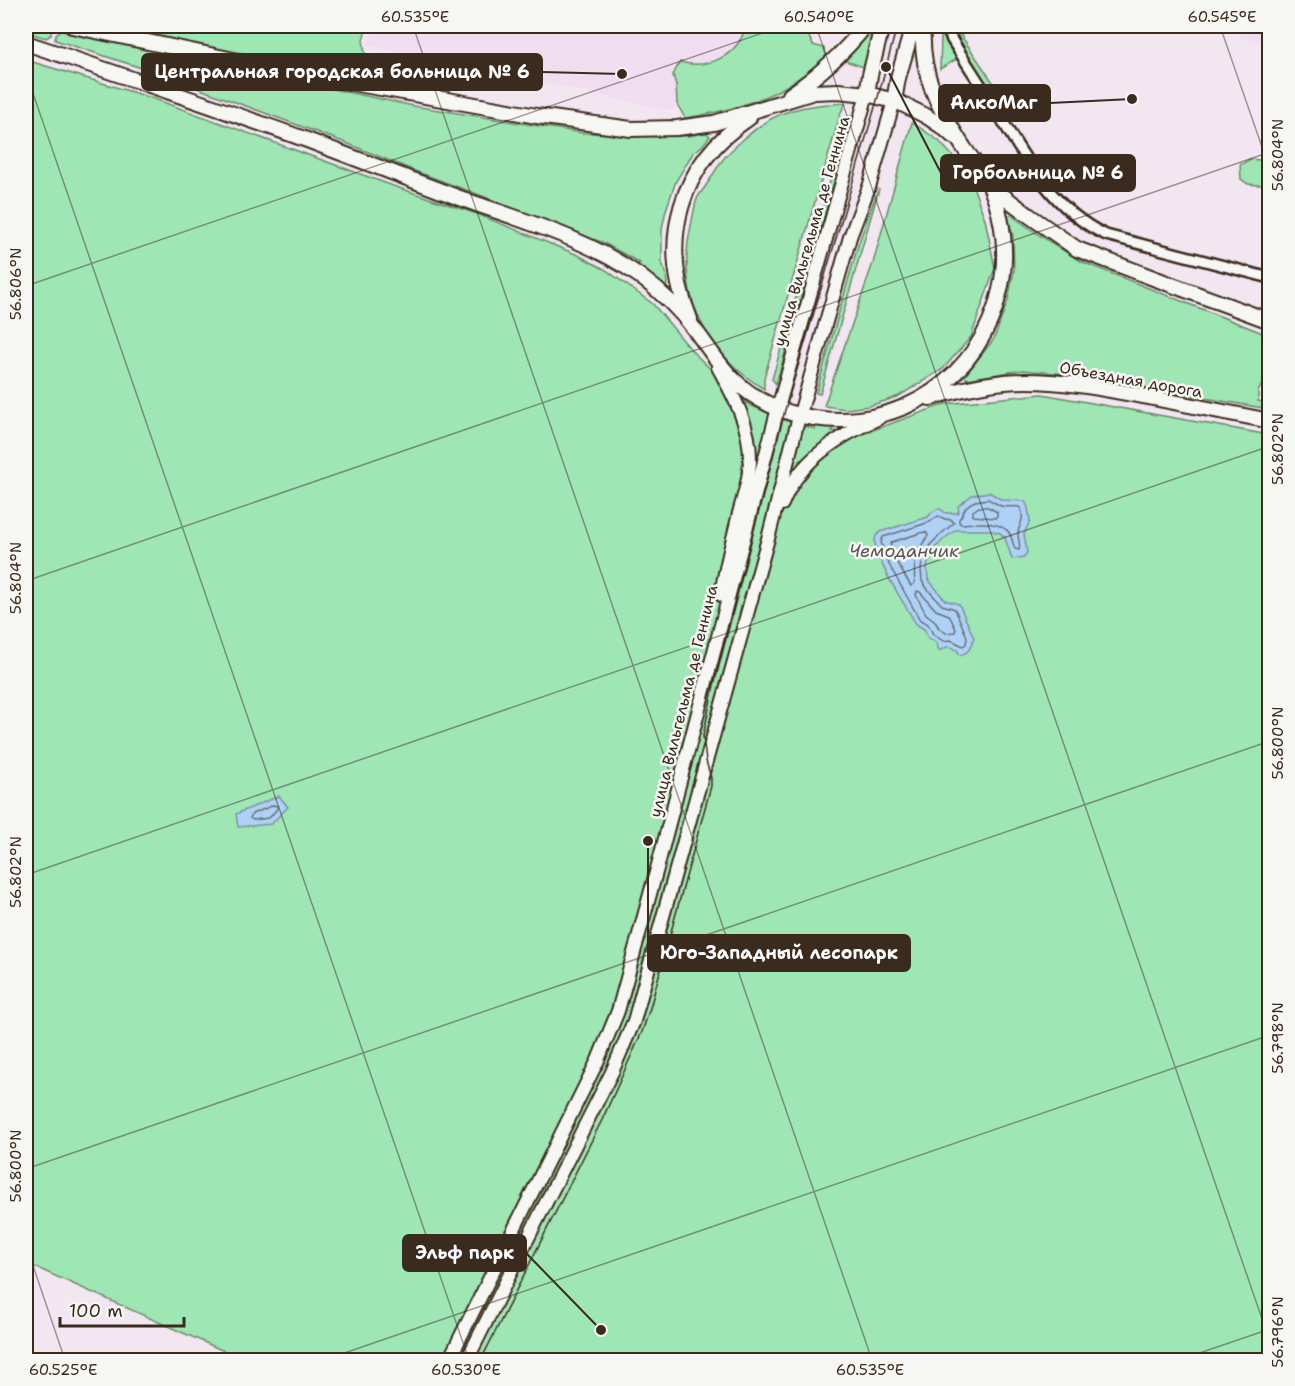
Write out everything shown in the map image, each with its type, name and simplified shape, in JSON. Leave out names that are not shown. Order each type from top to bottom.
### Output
[{"type":"main road","points":[[72,26],[296,73],[537,116],[631,129],[677,128],[714,123],[814,92],[838,91],[867,94],[894,101],[926,116],[962,144]]},
{"type":"main road","points":[[778,103],[815,78],[851,44],[865,26]]},
{"type":"main road","points":[[867,94],[882,26]]},
{"type":"main road","points":[[468,1360],[612,1072],[634,1021],[769,535],[800,415],[850,237],[870,184],[894,101],[912,26]]},
{"type":"main road","points":[[769,535],[786,494],[810,463],[823,450],[846,434],[916,402],[948,380],[962,367],[981,341],[996,307],[1004,273],[1004,248],[1000,221],[990,186],[944,115],[927,76],[922,45],[923,26]]},
{"type":"main road","points":[[26,44],[266,126],[569,238],[600,252],[641,277],[679,311],[732,378],[764,402],[812,418],[850,420],[886,414]]},
{"type":"main road","name":"улица Вильгельма де Геннина","points":[[448,1360],[598,1060],[618,1011],[778,408],[867,94]]},
{"type":"main road","points":[[695,330],[680,289],[675,261],[675,236],[680,213],[698,169],[714,147],[733,129],[761,110]]},
{"type":"main road","points":[[990,186],[1077,249],[1269,321]]},
{"type":"main road","points":[[707,347],[736,402],[747,436],[750,458],[748,478],[724,577],[708,669]]},
{"type":"main road","name":"Объездная дорога","points":[[916,402],[955,390],[991,384],[1024,381],[1054,382],[1091,386],[1269,421]]},
{"type":"street","points":[[947,28],[1031,170],[1060,203],[1090,228],[1106,235],[1269,278]]},
{"type":"shaded area","points":[[374,26],[834,26],[676,108],[667,110],[368,45]]},
{"type":"shaded area","points":[[1242,26],[1269,26],[1269,45],[1239,38]]},
{"type":"green space","points":[[26,26],[52,27],[51,35],[46,38],[26,32]]},
{"type":"green space","points":[[112,26],[367,26],[363,40],[367,67],[296,67]]},
{"type":"green space","points":[[746,26],[826,26],[808,35],[813,45],[824,48],[827,58],[768,96],[727,110],[685,118],[677,104],[673,75],[680,62],[702,64],[721,58],[737,45]]},
{"type":"green space","points":[[874,26],[864,67],[845,61],[861,43]]},
{"type":"green space","points":[[61,30],[156,52],[150,61],[151,71],[55,40],[56,34]]},
{"type":"green space","points":[[960,34],[1001,94],[990,92],[958,36]]},
{"type":"green space","points":[[942,35],[957,59],[940,69],[941,38]]},
{"type":"green space","points":[[169,55],[414,106],[583,133],[688,136],[706,133],[710,136],[693,153],[676,181],[666,210],[662,229],[662,263],[667,285],[663,287],[633,265],[640,263],[602,242],[553,226],[346,143],[162,75],[161,64]]},
{"type":"green space","points":[[26,60],[152,98],[477,214],[578,255],[606,270],[653,304],[693,352],[741,399],[781,419],[815,429],[815,426],[835,427],[832,431],[865,433],[945,404],[1042,394],[1269,435],[1269,1360],[244,1360],[26,1263]]},
{"type":"green space","points":[[846,103],[841,112],[764,378],[764,389],[726,358],[711,340],[692,298],[687,251],[696,202],[725,157],[772,118],[792,110]]},
{"type":"green space","points":[[849,116],[853,116],[776,384],[772,379]]},
{"type":"green space","points":[[912,122],[939,141],[968,173],[985,219],[995,268],[971,337],[943,369],[899,396],[869,406],[846,409],[824,406],[873,263]]},
{"type":"green space","points":[[1250,159],[1269,161],[1269,186],[1248,184],[1241,179],[1240,165]]},
{"type":"green space","points":[[879,189],[820,394],[816,393],[859,242]]},
{"type":"green space","points":[[1011,215],[1080,261],[1260,332],[1269,340],[1269,370],[1258,392],[1258,401],[1269,403],[1269,409],[1065,374],[1023,370],[967,379],[965,376],[994,339],[1008,300],[1014,270],[1013,237],[1008,216]]},
{"type":"water","name":"Чемоданчик","points":[[989,492],[1002,500],[1025,501],[1030,521],[1024,534],[1027,552],[1024,557],[1012,559],[1005,538],[1000,533],[989,530],[956,530],[935,548],[927,568],[928,579],[945,600],[959,604],[974,638],[966,653],[960,655],[957,650],[949,646],[939,651],[936,642],[928,638],[924,629],[916,624],[892,584],[877,553],[875,538],[880,532],[928,517],[937,509],[946,513],[957,513],[958,506],[972,495]]},
{"type":"water","points":[[279,796],[288,807],[271,824],[238,827],[236,814]]},
{"type":"tram line","points":[[481,1360],[602,1120],[642,1032],[650,1008],[711,786],[703,736],[714,685],[785,410],[897,26]]},
{"type":"place","name":"Горбольница № 6","points":[[886,67]]},
{"type":"place","name":"Центральная городская больница № 6","points":[[622,74]]},
{"type":"place","name":"АлкоМаг","points":[[1132,99]]},
{"type":"place","name":"Юго-Западный лесопарк","points":[[648,841]]},
{"type":"place","name":"Эльф парк","points":[[601,1330]]}]
